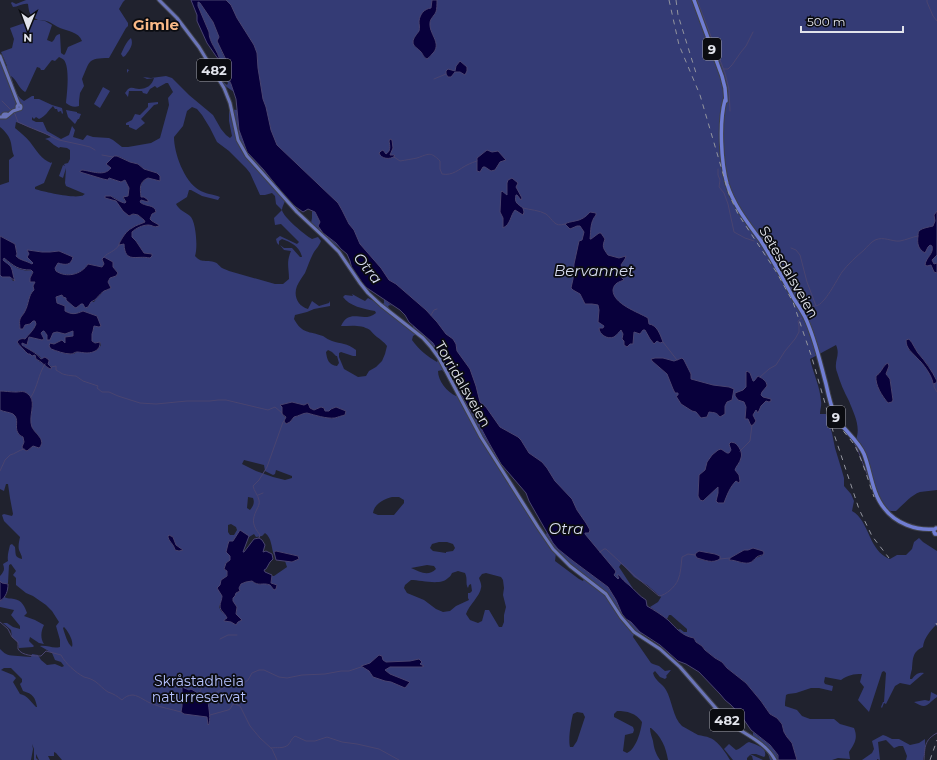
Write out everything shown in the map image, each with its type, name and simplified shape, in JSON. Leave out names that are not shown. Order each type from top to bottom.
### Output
[{"type":"highway","name":"Setesdalsveien","points":[[694,0],[725,88],[726,106],[722,132],[722,146],[726,181],[731,193],[741,214],[770,256],[804,317],[816,348],[834,413],[839,422],[855,440],[862,452],[878,500],[886,511],[898,521],[907,525],[936,531]]},
{"type":"main road","name":"Torridalsveien","points":[[159,0],[175,16],[203,52],[223,85],[231,104],[234,127],[238,140],[246,155],[297,212],[334,246],[368,294],[418,334],[431,347],[439,358],[487,447],[554,549],[570,566],[606,594],[621,617],[634,632],[660,650],[680,667],[727,721],[766,748],[775,760]]},
{"type":"main road","points":[[0,56],[17,100],[18,107],[4,115]]},
{"type":"green space","name":"Skråstadheia naturreservat","points":[[26,0],[125,0],[119,9],[128,23],[128,26],[109,58],[93,60],[88,64],[82,79],[84,86],[80,93],[79,106],[75,107],[66,103],[68,81],[67,69],[64,60],[59,57],[55,61],[52,60],[44,70],[37,67],[25,92],[11,76],[17,93],[24,101],[34,96],[34,99],[39,99],[62,108],[62,114],[61,111],[58,112],[53,106],[41,118],[39,119],[36,117],[34,119],[32,117],[32,120],[36,122],[43,122],[47,131],[61,139],[69,135],[72,126],[75,130],[73,137],[83,140],[87,135],[109,138],[122,147],[151,143],[160,138],[169,105],[168,98],[173,92],[168,83],[166,83],[157,88],[155,86],[150,89],[147,94],[143,93],[142,91],[129,91],[128,97],[125,93],[128,89],[142,89],[147,87],[152,83],[154,78],[147,79],[143,77],[151,78],[166,76],[172,78],[189,95],[213,115],[221,129],[230,138],[232,136],[229,121],[229,109],[237,110],[239,130],[247,152],[288,200],[297,208],[296,211],[285,201],[282,209],[283,213],[304,234],[312,239],[318,237],[321,241],[297,286],[296,297],[304,308],[308,309],[312,301],[319,306],[329,303],[330,301],[330,306],[295,315],[294,319],[297,324],[303,330],[347,345],[356,350],[356,356],[341,352],[339,353],[339,357],[344,369],[358,377],[366,376],[369,371],[382,361],[387,346],[367,328],[341,326],[345,320],[353,316],[366,317],[376,313],[375,311],[349,303],[343,297],[345,295],[353,296],[352,294],[365,301],[368,298],[382,305],[384,303],[384,299],[392,306],[388,306],[398,320],[413,328],[413,325],[433,343],[469,409],[477,420],[502,464],[501,466],[503,471],[543,534],[547,533],[558,549],[608,587],[622,614],[642,634],[634,634],[633,637],[651,663],[659,666],[665,671],[671,670],[665,679],[660,677],[655,671],[653,673],[655,678],[666,690],[679,723],[698,735],[716,741],[730,760],[668,760],[662,742],[658,735],[650,728],[656,753],[660,760],[62,760],[54,752],[54,756],[48,756],[50,760],[39,760],[36,754],[36,758],[38,760],[34,760],[34,749],[32,744],[33,749],[31,760],[0,760],[0,649],[4,653],[10,655],[31,657],[32,654],[38,655],[47,665],[55,664],[62,667],[64,666],[61,662],[55,660],[52,653],[40,646],[55,648],[60,647],[60,640],[56,626],[59,622],[52,611],[46,605],[16,585],[16,578],[13,575],[16,571],[11,564],[9,565],[8,583],[2,583],[0,581],[0,576],[4,569],[3,564],[8,561],[10,545],[12,544],[15,547],[19,558],[22,559],[22,556],[19,548],[20,537],[4,521],[2,515],[12,516],[13,514],[8,484],[6,484],[4,491],[0,489],[0,410],[11,413],[15,416],[17,421],[17,431],[23,437],[23,449],[27,451],[33,446],[39,448],[42,442],[32,427],[32,399],[30,396],[25,392],[0,391],[0,275],[2,277],[10,277],[13,281],[15,281],[11,268],[3,258],[18,268],[33,271],[30,282],[35,282],[33,286],[34,290],[31,294],[25,312],[20,319],[20,329],[23,329],[25,325],[30,324],[32,320],[35,321],[36,324],[25,339],[21,339],[17,342],[28,354],[32,356],[35,355],[36,359],[50,369],[52,367],[48,364],[49,360],[45,357],[42,359],[22,345],[21,342],[27,345],[29,337],[44,340],[41,333],[42,331],[44,331],[47,335],[47,340],[49,340],[53,333],[57,332],[65,334],[73,331],[73,336],[65,337],[65,343],[62,340],[54,344],[50,343],[51,349],[70,354],[76,352],[94,352],[97,350],[101,345],[100,342],[95,343],[92,341],[92,333],[94,326],[100,326],[97,316],[83,311],[74,314],[67,312],[65,311],[65,306],[57,303],[56,297],[62,295],[74,307],[76,308],[83,304],[86,308],[104,291],[111,288],[108,282],[110,278],[116,276],[118,273],[113,267],[113,262],[104,258],[102,259],[104,264],[102,267],[88,264],[77,273],[69,275],[60,273],[56,271],[55,268],[58,262],[67,264],[71,262],[73,257],[59,251],[42,252],[27,250],[30,254],[27,257],[33,263],[32,264],[17,257],[15,244],[0,236],[0,185],[9,182],[9,160],[14,156],[10,139],[0,127],[0,60],[2,65],[7,66],[1,52],[12,48],[14,39],[10,28],[33,20],[38,20],[30,14],[28,4],[13,7],[11,3],[16,4]],"holes":[[[39,20],[48,21],[60,28],[72,32],[82,41],[68,47],[64,55],[61,53],[60,34],[57,35],[52,42],[47,40],[52,25],[45,21]],[[192,107],[197,109],[202,115],[217,142],[229,151],[250,173],[260,195],[272,193],[275,196],[276,204],[282,210],[274,218],[275,225],[281,224],[299,242],[297,244],[280,236],[276,239],[277,243],[279,245],[279,241],[282,239],[292,243],[299,250],[302,257],[300,257],[292,248],[284,248],[280,245],[284,250],[291,251],[288,262],[289,279],[283,284],[275,284],[229,271],[222,268],[215,262],[202,261],[195,256],[196,241],[194,223],[190,216],[176,204],[187,197],[189,190],[202,196],[218,200],[220,197],[201,191],[194,186],[184,173],[178,158],[174,144],[174,137],[183,126],[187,111]],[[16,122],[51,137],[45,139],[59,148],[67,148],[70,150],[70,159],[68,163],[64,164],[65,166],[63,165],[59,176],[63,178],[66,168],[66,186],[85,194],[82,196],[71,196],[35,189],[35,187],[44,183],[52,162],[51,163],[42,157],[28,140],[15,128]],[[114,156],[118,156],[138,164],[144,169],[157,173],[160,176],[160,181],[148,178],[143,182],[141,186],[141,197],[144,197],[148,201],[140,200],[142,204],[155,209],[156,212],[152,214],[150,219],[159,226],[144,226],[132,232],[132,237],[144,253],[152,254],[150,258],[129,256],[125,249],[124,243],[119,245],[128,231],[145,222],[137,215],[129,216],[116,201],[105,198],[105,196],[111,196],[125,203],[126,202],[123,198],[128,196],[129,188],[125,180],[121,182],[108,178],[108,180],[80,171],[82,170],[98,173],[105,172],[112,168],[106,164]],[[418,333],[437,354],[437,362],[417,347],[412,340],[413,336]],[[328,350],[337,356],[339,363],[337,366],[330,363],[326,352]],[[442,370],[450,378],[454,385],[456,389],[456,396],[446,389],[440,379],[438,371]],[[292,402],[304,405],[308,403],[310,408],[314,410],[321,407],[324,408],[325,411],[329,411],[336,407],[346,411],[345,415],[335,418],[305,413],[294,417],[286,424],[284,421],[286,418],[282,414],[282,407],[280,405]],[[244,460],[264,465],[265,471],[273,475],[275,474],[276,470],[292,476],[292,478],[285,480],[256,471],[242,464]],[[248,497],[253,498],[254,500],[250,510],[247,508]],[[392,497],[399,497],[404,500],[404,503],[394,515],[378,515],[373,513],[375,507],[380,502]],[[231,524],[236,527],[237,530],[234,535],[230,535],[228,532],[228,525]],[[240,530],[249,537],[254,534],[256,537],[262,536],[265,533],[270,540],[274,555],[274,552],[276,551],[298,556],[299,559],[292,562],[285,561],[287,567],[272,576],[271,583],[277,585],[274,590],[270,585],[257,584],[252,581],[241,584],[239,588],[240,591],[236,593],[232,601],[237,607],[236,614],[241,620],[236,624],[230,621],[225,621],[227,618],[226,615],[219,607],[223,596],[217,588],[221,585],[221,580],[227,575],[227,571],[224,569],[226,563],[230,560],[230,556],[227,552],[229,541],[233,541]],[[169,535],[173,537],[176,545],[183,550],[175,550],[169,539]],[[439,542],[453,544],[455,548],[453,551],[446,553],[433,551],[430,548],[432,544]],[[556,553],[558,553],[585,577],[583,581],[555,561]],[[427,565],[434,566],[436,569],[430,573],[421,572],[411,568]],[[458,571],[465,573],[467,586],[468,588],[471,584],[472,591],[468,593],[469,600],[456,606],[450,611],[443,612],[436,609],[424,600],[407,593],[404,588],[405,585],[411,580],[441,582],[452,573]],[[486,573],[501,577],[503,580],[503,595],[506,607],[502,627],[499,627],[489,610],[485,610],[482,621],[478,623],[470,620],[466,614],[469,607],[477,597],[481,586],[479,578],[482,574]],[[64,627],[69,634],[72,647],[65,636]],[[4,668],[11,668],[22,679],[20,684],[23,691],[33,696],[37,707],[27,697],[20,694],[13,682],[16,678],[13,675],[1,670]],[[617,711],[628,712],[637,716],[642,722],[635,744],[627,753],[623,751],[625,735],[633,733],[633,727],[614,717],[614,714]],[[577,712],[583,713],[585,717],[577,741],[573,747],[570,747],[569,744],[573,714]]]},
{"type":"green space","points":[[218,0],[937,0],[937,381],[937,490],[917,493],[896,511],[887,510],[884,507],[877,492],[864,450],[861,444],[856,440],[858,430],[856,420],[836,368],[838,352],[836,345],[810,359],[820,395],[820,414],[826,414],[844,478],[844,486],[851,494],[854,501],[852,511],[862,522],[877,550],[890,559],[897,555],[906,555],[912,549],[914,542],[919,538],[937,551],[937,627],[936,625],[926,638],[923,647],[915,654],[910,679],[918,673],[924,673],[910,685],[900,683],[895,686],[886,704],[884,703],[882,708],[881,707],[884,702],[886,673],[884,671],[882,672],[869,712],[858,700],[864,687],[860,682],[862,674],[851,675],[841,680],[825,677],[825,684],[833,686],[832,691],[811,688],[786,695],[785,706],[797,710],[802,716],[810,719],[834,719],[840,724],[854,728],[856,738],[849,752],[850,759],[838,758],[832,760],[797,760],[792,743],[784,732],[782,724],[777,718],[770,714],[746,683],[727,668],[722,662],[705,650],[696,642],[694,638],[686,636],[678,630],[680,629],[687,632],[687,629],[671,615],[669,615],[667,619],[650,607],[658,602],[661,597],[647,585],[634,577],[621,564],[619,567],[633,589],[619,578],[618,579],[614,574],[615,570],[599,551],[586,555],[486,421],[455,365],[388,289],[273,151]],"holes":[[[911,342],[928,365],[937,381],[933,384],[933,380],[928,370],[909,350]],[[886,364],[889,366],[886,374],[890,379],[893,400],[888,403],[879,390],[876,379],[876,376]],[[744,550],[763,555],[752,561],[741,563],[730,558]],[[707,552],[720,556],[712,562],[699,559]]]},
{"type":"green space","points":[[198,2],[200,2],[213,22],[219,37],[220,46],[225,59],[221,61],[210,40],[209,32],[198,6]]},
{"type":"green space","points":[[131,38],[131,48],[123,57],[121,54],[126,43]]},
{"type":"green space","points":[[225,67],[224,70],[234,92],[218,81],[221,80],[227,85],[228,83],[221,70]]},
{"type":"green space","points":[[103,87],[110,91],[100,108],[94,104]]},
{"type":"green space","points":[[158,102],[158,104],[154,105],[141,119],[145,123],[136,130],[129,127],[129,125],[126,125],[126,123],[132,120],[135,114],[140,115],[148,107],[148,103]]},
{"type":"green space","points":[[66,110],[81,114],[75,124],[68,117]]},
{"type":"green space","points":[[312,211],[315,212],[320,222],[318,227],[341,249],[327,238],[307,221],[311,223]]},
{"type":"green space","points":[[4,597],[21,602],[27,613],[24,616],[44,625],[41,634],[44,644],[39,643],[30,637],[29,641],[34,646],[33,647],[19,648],[18,643],[12,637],[11,630],[3,623],[7,623],[20,629],[20,626],[11,615],[14,610],[0,607],[0,601]]},
{"type":"green space","points":[[931,692],[937,695],[937,697],[926,706],[922,706],[914,702],[925,700],[929,701]]},
{"type":"green space","points":[[753,732],[769,744],[775,752],[778,760],[770,760],[764,747],[753,737]]},
{"type":"green space","points":[[883,735],[892,739],[899,739],[910,745],[919,743],[925,739],[923,760],[906,760],[907,756],[903,746],[894,748],[886,740],[878,742],[880,760],[862,760],[872,753],[874,749],[872,741]]},
{"type":"green space","points":[[749,742],[763,748],[765,753],[764,757],[756,754],[750,754],[763,760],[753,760],[752,756],[750,755],[747,760],[733,760],[724,749],[729,744],[736,750]]},
{"type":"water","name":"Otra","points":[[191,0],[226,0],[231,5],[257,53],[263,99],[271,130],[277,145],[338,203],[349,224],[354,230],[360,244],[381,268],[389,280],[396,284],[426,310],[446,334],[453,339],[456,344],[457,351],[470,369],[480,402],[486,407],[500,427],[518,437],[529,453],[542,462],[555,481],[572,499],[590,530],[589,533],[585,534],[615,570],[616,572],[614,575],[618,579],[619,578],[617,575],[619,575],[646,600],[647,606],[666,618],[683,634],[694,638],[696,642],[705,650],[722,662],[727,668],[746,683],[770,714],[777,718],[782,724],[784,732],[792,743],[797,760],[778,760],[778,755],[770,745],[751,730],[742,717],[699,672],[678,661],[660,645],[640,632],[622,614],[608,587],[558,549],[553,543],[526,493],[501,464],[433,343],[409,322],[400,310],[367,288],[361,282],[352,269],[347,254],[323,233],[318,226],[320,222],[315,212],[308,209],[303,212],[293,205],[247,152],[239,130],[236,99],[224,70],[227,62],[217,41],[219,37],[213,22],[198,2],[198,6],[209,32],[210,40],[220,61],[207,43],[197,21],[197,15]]},
{"type":"water","points":[[432,0],[437,0],[436,12],[430,23],[431,31],[436,41],[436,48],[427,59],[413,44],[413,42],[419,31],[420,16],[424,11],[431,8]]},
{"type":"water","points":[[460,61],[467,67],[465,75],[460,72],[455,72],[451,77],[448,77],[446,71],[448,69],[455,71],[456,66]]},
{"type":"water","points":[[390,139],[392,140],[393,148],[390,155],[395,156],[391,158],[384,158],[379,153],[383,150],[386,154],[389,151]]},
{"type":"water","points":[[487,150],[492,152],[498,151],[506,160],[500,162],[495,170],[491,171],[483,167],[480,172],[477,171],[477,158]]},
{"type":"water","points":[[114,156],[138,164],[144,169],[157,173],[160,176],[160,181],[148,178],[143,181],[140,188],[141,197],[144,197],[148,200],[148,202],[141,200],[140,202],[155,209],[156,212],[152,214],[150,219],[159,226],[144,226],[132,232],[132,237],[144,253],[152,254],[150,258],[129,256],[125,250],[124,244],[119,245],[128,231],[145,222],[138,215],[133,214],[129,216],[123,211],[116,201],[105,198],[105,196],[111,196],[125,203],[126,202],[123,197],[128,196],[129,188],[125,180],[121,182],[109,178],[108,180],[80,172],[82,170],[98,173],[108,171],[111,168],[106,164]]},
{"type":"water","points":[[512,178],[518,183],[516,187],[522,198],[521,200],[516,195],[516,202],[523,208],[524,212],[523,215],[515,210],[508,224],[503,228],[503,218],[500,212],[501,192],[502,191],[507,195],[507,183],[508,180]]},
{"type":"water","points":[[937,211],[937,255],[932,260],[934,264],[937,263],[937,273],[934,272],[931,265],[925,265],[932,251],[932,246],[930,245],[928,247],[925,253],[919,248],[918,233],[924,228],[933,226],[935,221],[934,215]]},
{"type":"water","name":"Bervannet","points":[[590,212],[596,213],[596,215],[592,223],[590,239],[601,233],[605,239],[604,247],[608,255],[619,258],[626,256],[621,265],[624,270],[621,277],[624,280],[614,286],[614,295],[621,303],[648,318],[649,324],[656,328],[663,342],[660,343],[657,341],[654,344],[645,330],[643,330],[640,334],[634,332],[633,344],[630,344],[627,347],[624,345],[621,330],[614,337],[609,338],[604,336],[599,330],[599,328],[603,328],[604,326],[598,322],[598,305],[585,304],[580,294],[571,288],[579,241],[582,240],[584,232],[580,226],[570,229],[565,224],[568,222],[577,221]]},
{"type":"water","points":[[0,236],[15,244],[17,257],[32,264],[33,263],[27,257],[29,254],[27,250],[42,252],[59,251],[73,257],[71,262],[65,264],[58,263],[55,268],[56,271],[64,274],[69,275],[77,273],[88,264],[102,267],[104,264],[102,259],[104,257],[113,262],[113,267],[118,273],[116,276],[110,278],[108,282],[111,288],[102,292],[95,300],[91,302],[88,307],[85,308],[83,304],[81,304],[76,308],[62,295],[56,297],[57,303],[65,306],[65,311],[67,312],[74,314],[83,311],[97,316],[101,326],[94,326],[92,341],[95,343],[100,342],[98,349],[89,353],[77,352],[71,354],[51,349],[49,346],[50,343],[54,344],[62,340],[65,343],[65,337],[73,336],[73,331],[65,334],[57,332],[53,333],[50,340],[47,340],[47,335],[44,331],[41,333],[44,339],[42,340],[29,337],[27,345],[22,343],[22,345],[35,353],[41,359],[45,357],[49,360],[48,364],[52,368],[50,369],[36,359],[35,355],[32,356],[28,354],[19,345],[17,342],[21,339],[25,339],[36,324],[35,321],[33,321],[30,324],[25,325],[23,329],[20,329],[20,319],[25,312],[31,294],[34,290],[33,286],[35,282],[30,282],[33,272],[31,270],[16,267],[4,258],[3,260],[11,267],[15,281],[10,277],[2,277],[0,275]]},
{"type":"water","points":[[909,339],[931,370],[937,381],[936,383],[933,384],[927,370],[908,348],[906,340]]},
{"type":"water","points":[[663,358],[674,361],[682,358],[691,374],[691,379],[734,389],[732,400],[727,402],[725,406],[725,414],[720,417],[716,413],[709,412],[707,417],[701,418],[696,412],[681,404],[676,396],[678,393],[675,393],[667,374],[651,359]]},
{"type":"water","points":[[888,363],[889,366],[886,374],[890,379],[893,400],[892,402],[888,403],[879,390],[876,376]]},
{"type":"water","points":[[747,371],[750,373],[753,381],[758,376],[765,381],[767,386],[761,395],[771,399],[771,401],[766,401],[761,406],[758,413],[756,410],[753,415],[756,421],[751,426],[748,419],[745,419],[746,407],[744,402],[738,400],[735,396],[735,393],[746,387]]},
{"type":"water","points":[[0,391],[24,392],[30,396],[32,399],[32,427],[42,442],[39,448],[33,446],[27,451],[23,449],[23,437],[17,431],[17,421],[15,416],[11,413],[0,410]]},
{"type":"water","points":[[292,402],[304,405],[308,403],[310,408],[314,410],[321,407],[324,408],[325,411],[329,411],[336,407],[346,411],[345,415],[335,418],[305,413],[294,417],[286,424],[284,421],[286,417],[282,414],[282,407],[280,405]]},
{"type":"water","points":[[731,442],[738,446],[741,454],[735,470],[739,475],[739,483],[736,481],[734,483],[724,503],[718,503],[716,501],[718,487],[703,501],[700,500],[698,496],[699,475],[705,470],[707,462],[712,455],[718,450],[721,449],[729,453],[731,450],[729,444]]},
{"type":"water","points":[[240,530],[249,536],[243,552],[254,539],[259,538],[265,545],[263,552],[266,551],[272,554],[273,559],[264,570],[272,575],[271,583],[277,585],[276,589],[274,590],[270,585],[257,584],[252,581],[241,584],[239,588],[240,591],[236,593],[233,598],[233,601],[237,607],[236,614],[242,620],[236,625],[231,622],[224,621],[227,618],[220,608],[222,596],[217,588],[220,585],[221,580],[227,576],[227,571],[224,569],[226,563],[230,560],[230,556],[226,552],[229,541],[233,541]]},
{"type":"water","points":[[169,535],[173,537],[176,545],[183,550],[175,550],[168,538]]},
{"type":"water","points":[[753,548],[763,551],[763,555],[758,556],[749,563],[729,560],[744,550]]},
{"type":"water","points":[[276,551],[298,556],[299,559],[292,562],[276,560],[274,552]]},
{"type":"water","points":[[699,551],[715,554],[720,556],[720,559],[706,561],[697,558],[695,555]]},
{"type":"water","points":[[0,581],[8,584],[8,589],[4,598],[0,601]]},
{"type":"water","points":[[379,655],[382,656],[383,660],[386,662],[419,659],[422,662],[420,664],[424,666],[390,667],[385,670],[390,674],[410,682],[405,688],[373,677],[369,671],[361,666],[370,663]]},
{"type":"water","points":[[182,687],[205,694],[208,698],[210,717],[208,725],[207,717],[184,714],[181,712]]},
{"type":"waterway","points":[[697,0],[725,73],[729,89],[730,111]]},
{"type":"waterway","points":[[927,0],[933,16],[937,21]]},
{"type":"waterway","points":[[723,69],[728,69],[732,65],[746,46],[753,32]]},
{"type":"waterway","points":[[434,79],[446,74]]},
{"type":"waterway","points":[[2,101],[15,114],[18,122],[59,140],[90,147],[95,150]]},
{"type":"waterway","points":[[394,157],[400,161],[429,154],[440,161],[440,169],[442,174],[456,172],[477,161]]},
{"type":"waterway","points":[[102,155],[113,157]]},
{"type":"waterway","points":[[718,169],[720,180],[719,187],[724,193],[728,204],[734,232],[754,241]]},
{"type":"waterway","points":[[523,208],[546,214],[558,225],[565,224]]},
{"type":"waterway","points":[[791,248],[796,250],[800,255],[807,282],[816,306],[827,297],[847,266],[871,243],[878,239],[900,241],[918,236]]},
{"type":"waterway","points":[[104,257],[116,249],[119,245]]},
{"type":"waterway","points":[[805,315],[809,307],[815,306]]},
{"type":"waterway","points":[[431,315],[434,310],[437,309]]},
{"type":"waterway","points":[[760,377],[776,365],[795,339],[799,332],[798,321],[803,317]]},
{"type":"waterway","points":[[663,342],[677,360]]},
{"type":"waterway","points":[[31,397],[45,364]]},
{"type":"waterway","points":[[51,367],[56,366],[56,370],[62,374],[76,376],[83,381],[98,386],[97,388],[102,392],[109,392],[140,403],[156,404],[187,401],[226,400],[268,410],[275,407],[282,413]]},
{"type":"waterway","points":[[934,384],[937,392]]},
{"type":"waterway","points":[[259,538],[260,535],[254,526],[253,520],[259,505],[259,501],[253,486],[259,480],[267,467],[284,421]]},
{"type":"waterway","points":[[740,451],[750,441],[752,425]]},
{"type":"waterway","points":[[851,438],[857,448],[872,487]]},
{"type":"waterway","points":[[0,471],[5,460],[10,455],[24,449]]},
{"type":"waterway","points":[[258,495],[263,493]]},
{"type":"waterway","points":[[876,499],[891,518],[898,523]]},
{"type":"waterway","points":[[600,552],[606,549],[659,596],[673,588],[677,583],[680,575],[682,557],[688,554],[695,555]]},
{"type":"waterway","points":[[720,559],[730,558]]},
{"type":"waterway","points":[[0,622],[8,629],[12,637],[18,642],[18,649],[22,653],[41,656],[46,651],[61,655],[68,665],[77,673],[94,681],[106,691],[122,700],[127,696],[133,695],[156,705],[181,712]]},
{"type":"waterway","points":[[220,639],[228,635],[237,635]]},
{"type":"waterway","points":[[207,697],[229,684],[237,685],[244,683],[248,680],[252,673],[259,670],[264,670],[279,677],[287,678],[302,675],[349,671],[361,667]]},
{"type":"waterway","points":[[199,693],[204,683]]},
{"type":"waterway","points":[[210,715],[228,710],[233,704],[240,706],[250,726],[272,749],[277,760]]},
{"type":"waterway","points":[[924,760],[927,741],[937,733]]},
{"type":"waterway","points":[[271,748],[286,746],[295,736],[306,741],[315,741],[327,737],[342,742],[379,749],[399,760]]},
{"type":"railway","points":[[669,0],[679,45],[700,95],[729,194],[738,214],[777,273],[793,302],[859,509],[872,536],[889,558]]},
{"type":"railway","points":[[676,0],[678,15],[696,73]]},
{"type":"railway","points":[[832,415],[855,446],[874,497]]},
{"type":"railway","points":[[930,760],[937,740]]},
{"type":"district","name":"Gimle","points":[[156,24]]}]
